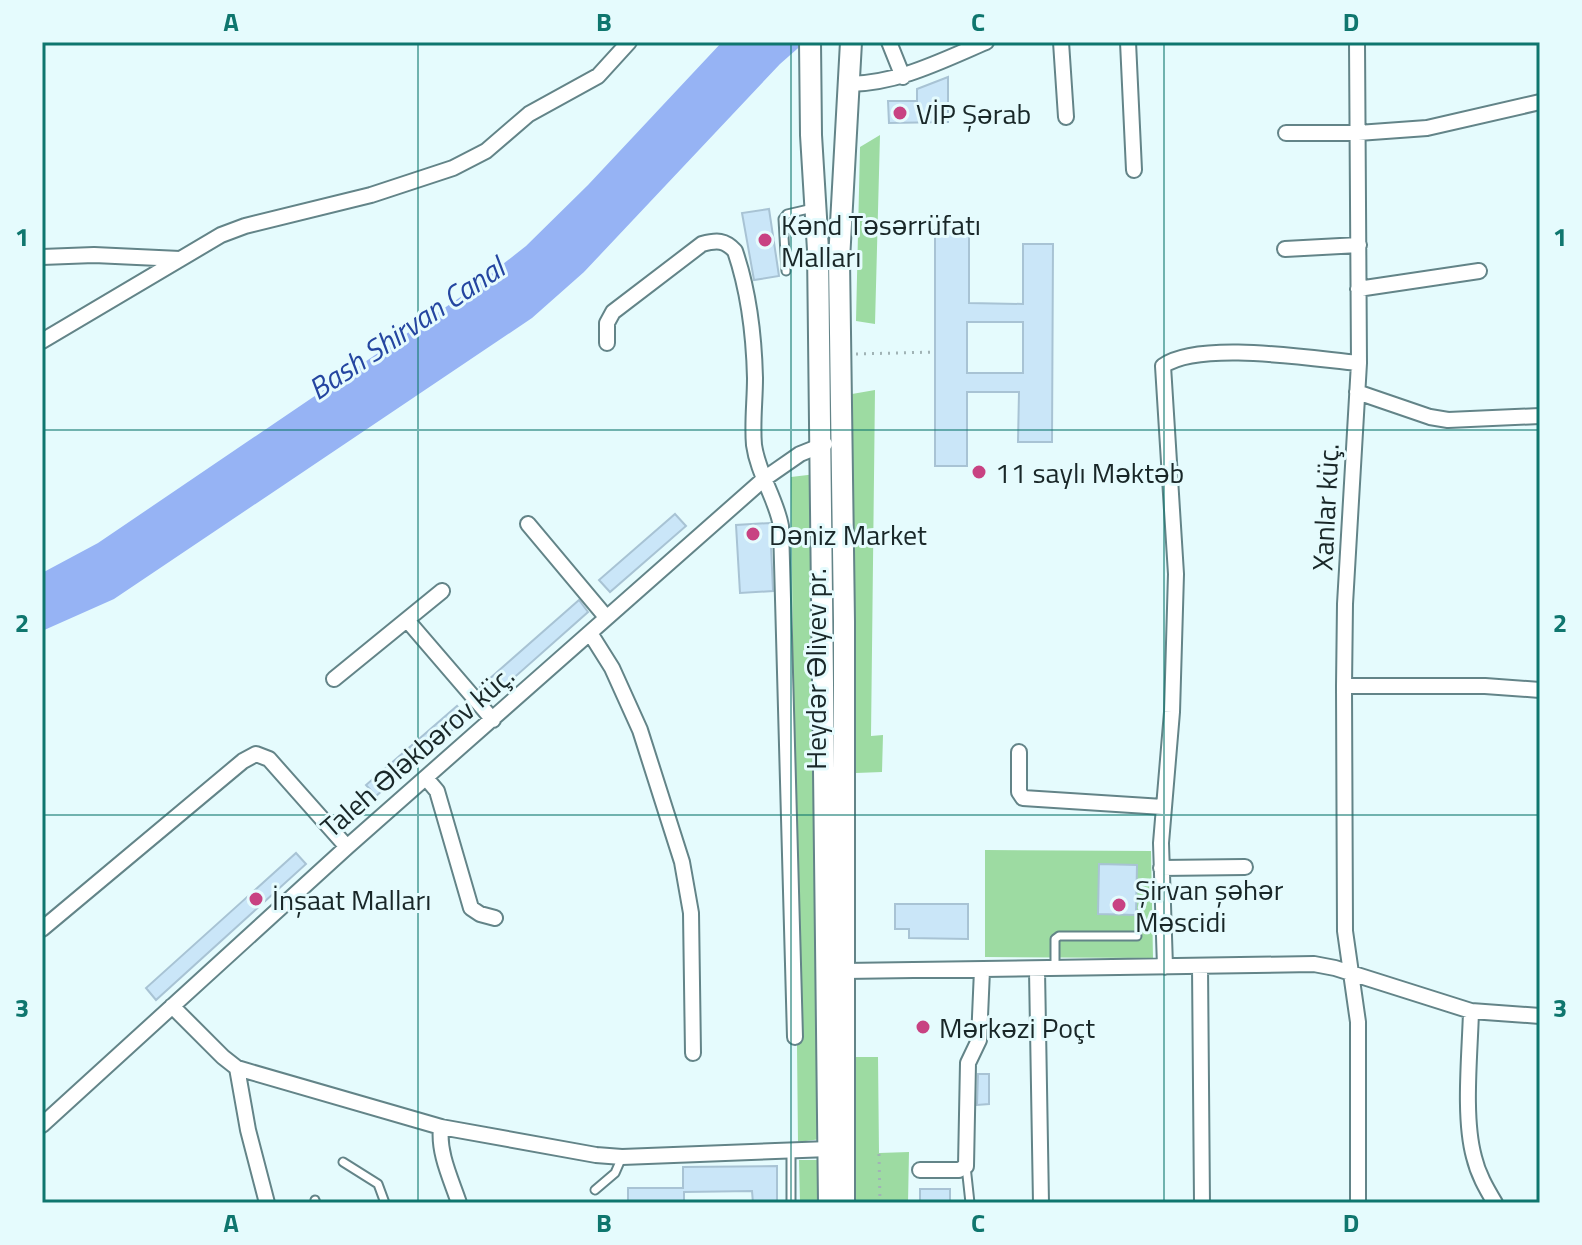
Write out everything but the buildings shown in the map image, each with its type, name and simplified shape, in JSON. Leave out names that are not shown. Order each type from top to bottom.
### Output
[{"type":"main road","name":"Heydər Əliyev pr.","points":[[810,42],[811,135],[831,443],[844,971],[844,1203]]},
{"type":"main road","name":"Heydər Əliyev pr.","points":[[829,1203],[831,443],[840,354],[839,223],[851,44]]},
{"type":"main road","points":[[811,135],[845,134]]},
{"type":"street","points":[[42,341],[221,235],[245,226],[371,195],[453,168],[486,151],[529,114],[598,76],[629,42]]},
{"type":"street","points":[[889,42],[903,77]]},
{"type":"street","points":[[850,84],[903,77],[986,42]]},
{"type":"street","points":[[1061,42],[1066,117]]},
{"type":"street","points":[[1128,42],[1134,170]]},
{"type":"street","name":"Xanlar küç.","points":[[1357,42],[1359,363],[1345,604],[1344,686],[1345,931],[1358,1022],[1358,1203]]},
{"type":"street","points":[[1286,133],[1358,133],[1427,128],[1540,102]]},
{"type":"street","points":[[607,343],[607,323],[613,312],[702,244],[716,240],[727,243],[735,251],[753,328],[755,381],[752,425],[755,450],[764,479],[777,505],[781,526],[795,1037]]},
{"type":"street","points":[[1285,249],[1359,245]]},
{"type":"street","points":[[42,257],[94,255],[180,259]]},
{"type":"street","points":[[1358,289],[1479,271]]},
{"type":"street","points":[[1165,967],[1161,868],[1176,639],[1176,574],[1163,366],[1174,359],[1246,352],[1359,363]]},
{"type":"street","points":[[1357,392],[1430,417],[1448,420],[1540,416]]},
{"type":"street","name":"Taleh Ələkbərov küç.","points":[[42,1125],[347,847],[764,479],[800,454],[831,443]]},
{"type":"street","points":[[528,524],[606,617]]},
{"type":"street","points":[[334,679],[442,591]]},
{"type":"street","points":[[407,620],[493,720]]},
{"type":"street","points":[[590,633],[612,668],[640,730],[682,862],[691,913],[693,1053]]},
{"type":"street","points":[[1344,686],[1485,686],[1540,690]]},
{"type":"street","points":[[1019,752],[1019,792],[1023,798],[1163,807]]},
{"type":"street","points":[[42,929],[243,761],[256,754],[269,759],[347,847]]},
{"type":"street","points":[[426,778],[437,791],[471,908],[495,918]]},
{"type":"street","points":[[1161,868],[1245,867]]},
{"type":"street","points":[[844,971],[1314,964],[1471,1011],[1540,1016]]},
{"type":"street","points":[[1200,966],[1202,1203]]},
{"type":"street","points":[[920,1170],[959,1170],[966,1166],[968,1063],[979,1040],[982,970]]},
{"type":"street","points":[[1037,970],[1041,1203]]},
{"type":"street","points":[[172,1006],[237,1068],[441,1127],[622,1157],[829,1149]]},
{"type":"street","points":[[1471,1011],[1470,1122],[1473,1154],[1479,1175],[1495,1203]]},
{"type":"street","points":[[237,1068],[248,1130],[267,1203]]},
{"type":"street","points":[[441,1127],[441,1148],[459,1203]]},
{"type":"lane","points":[[786,271],[783,219],[787,214],[816,208]]},
{"type":"lane","points":[[1055,969],[1055,939],[1059,936],[1137,936]]},
{"type":"lane","points":[[791,1150],[791,1203]]},
{"type":"lane","points":[[595,1190],[615,1173],[622,1157]]},
{"type":"lane","points":[[343,1162],[378,1184],[385,1203]]},
{"type":"lane","points":[[966,1166],[970,1203]]},
{"type":"path","points":[[840,354],[935,352]]},
{"type":"path","points":[[879,1154],[880,1203]]},
{"type":"green space","points":[[880,135],[875,324],[856,321],[860,147]]},
{"type":"green space","points":[[875,390],[871,736],[883,735],[882,772],[856,773],[852,394]]},
{"type":"green space","points":[[816,474],[821,1139],[798,1142],[791,477]]},
{"type":"green space","points":[[985,850],[1151,851],[1153,958],[985,957]]},
{"type":"green space","points":[[852,1057],[878,1057],[879,1153],[909,1152],[908,1203],[852,1203]]},
{"type":"green space","points":[[799,1160],[820,1160],[821,1203],[800,1203]]},
{"type":"water","points":[[722,42],[805,42],[780,64],[584,272],[532,318],[114,599],[42,631],[42,573],[98,543],[465,294],[526,246],[588,185]]},
{"type":"place","name":"VİP Şərab","points":[[900,113]]},
{"type":"place","name":"Kənd Təsərrüfatı Malları","points":[[765,240]]},
{"type":"place","name":"11 saylı Məktəb","points":[[979,472]]},
{"type":"place","name":"Dəniz Market","points":[[753,534]]},
{"type":"place","name":"İnşaat Malları","points":[[256,899]]},
{"type":"place","name":"Şirvan şəhər Məscidi","points":[[1119,905]]},
{"type":"place","name":"Mərkəzi Poçt","points":[[923,1027]]},
{"type":"water label","name":"Bash Shirvan Canal","points":[[406,328]]}]
